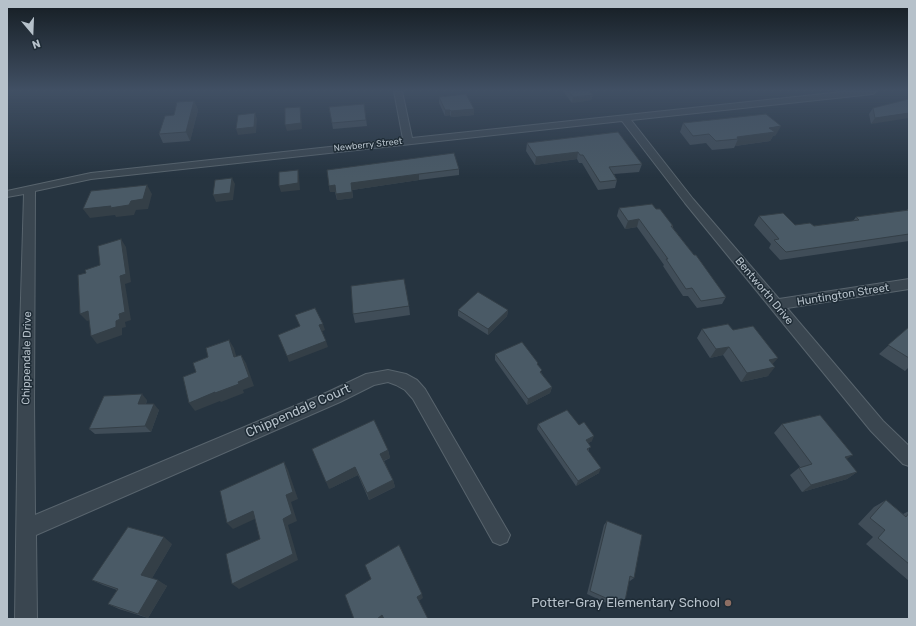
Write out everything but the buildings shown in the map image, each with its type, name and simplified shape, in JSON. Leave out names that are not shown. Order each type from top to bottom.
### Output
[{"type":"street","points":[[404,120],[408,141]]},
{"type":"street","name":"Newberry Street","points":[[7,194],[91,176],[603,120]]},
{"type":"street","name":"Bentworth Drive","points":[[626,120],[689,201],[877,426],[909,458]]},
{"type":"street","name":"Chippendale Drive","points":[[26,619],[30,188]]},
{"type":"street","name":"Huntington Street","points":[[776,305],[909,284]]},
{"type":"street","name":"Chippendale Court","points":[[26,528],[327,400],[372,379],[388,376],[400,379],[410,385],[419,394],[500,535]]},
{"type":"place","name":"Potter-Gray Elementary School","points":[[728,603]]}]
